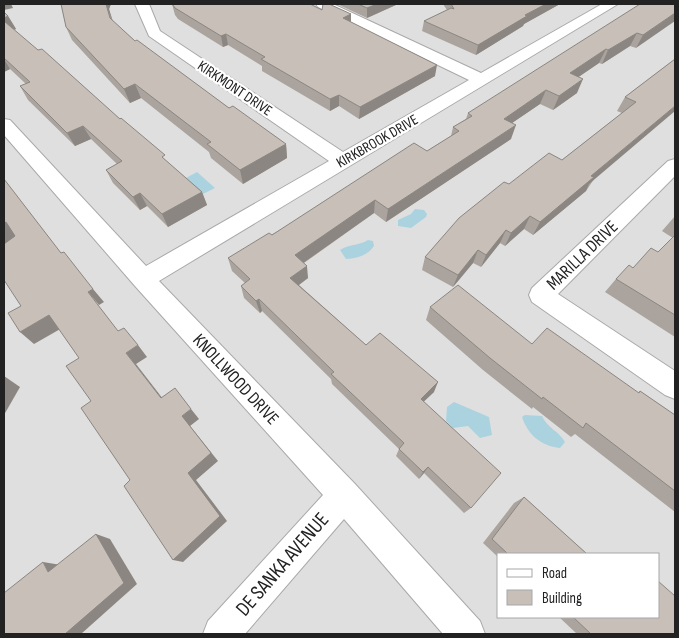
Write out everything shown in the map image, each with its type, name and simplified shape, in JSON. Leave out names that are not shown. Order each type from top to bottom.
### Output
[{"type":"street","name":"KIRKMONT DRIVE","points":[[142,4],[154,33],[343,161]]},
{"type":"street","points":[[323,4],[482,80]]},
{"type":"street","name":"KIRKBROOK DRIVE","points":[[143,279],[611,4]]},
{"type":"street","name":"KNOLLWOOD DRIVE","points":[[4,124],[143,279],[344,495],[467,634]]},
{"type":"street","name":"MARILLA DRIVE","points":[[675,165],[541,295],[675,386]]},
{"type":"street","name":"DE SANKA AVENUE","points":[[222,634],[344,495]]},
{"type":"shaded area","points":[[4,4],[675,4],[675,634],[4,634]]},
{"type":"water","points":[[197,172],[215,188],[203,194],[186,178]]},
{"type":"water","points":[[415,209],[424,210],[427,214],[426,217],[411,228],[398,226],[398,220],[411,214]]},
{"type":"water","points":[[368,240],[373,241],[374,246],[362,256],[346,259],[340,250],[361,243]]},
{"type":"water","points":[[454,402],[489,417],[492,435],[480,438],[468,426],[453,428],[446,421],[447,407]]},
{"type":"water","points":[[525,415],[542,416],[547,424],[565,442],[560,448],[541,442],[528,429],[522,417]]},
{"type":"building","points":[[61,4],[106,4],[110,18],[135,41],[137,40],[229,108],[233,106],[286,144],[240,170],[207,144],[211,142],[135,84],[124,89],[66,27]]},
{"type":"building","points":[[172,4],[310,4],[322,10],[323,4],[329,4],[351,14],[343,18],[437,65],[360,107],[339,95],[330,99],[261,59],[265,57],[226,34],[221,36],[175,8]]},
{"type":"building","points":[[358,4],[377,4],[367,8]]},
{"type":"building","points":[[451,4],[546,4],[478,45],[424,21],[451,8],[454,9]]},
{"type":"building","points":[[640,4],[675,4],[675,13],[643,35],[637,33],[608,50],[606,49],[570,73],[583,79],[559,96],[546,90],[504,119],[516,125],[388,209],[375,200],[295,255],[307,266],[290,278],[366,345],[380,333],[438,382],[421,399],[501,473],[471,508],[428,467],[423,472],[399,449],[404,443],[331,374],[334,372],[259,299],[256,301],[241,286],[250,279],[228,258],[269,233],[272,235],[414,143],[427,151],[459,131],[453,127],[472,116],[468,113]]},
{"type":"building","points":[[4,21],[38,50],[42,49],[120,119],[165,155],[162,157],[202,192],[162,214],[140,193],[133,197],[106,170],[122,161],[83,126],[67,133],[20,86],[30,82],[4,58]]},
{"type":"building","points":[[675,59],[675,106],[591,176],[594,177],[540,222],[530,216],[511,233],[506,230],[486,255],[478,250],[458,275],[425,257],[459,218],[504,182],[509,184],[549,153],[562,160],[636,102],[625,97]]},
{"type":"building","points":[[4,179],[61,253],[64,252],[93,289],[88,292],[118,331],[124,328],[138,345],[126,353],[161,398],[175,388],[191,409],[182,416],[211,453],[188,473],[220,516],[173,560],[124,486],[130,480],[81,408],[91,401],[66,366],[79,358],[49,315],[20,332],[8,313],[21,306],[4,280],[4,244],[15,236],[6,222],[4,223]]},
{"type":"building","points":[[675,235],[675,315],[616,279],[629,265],[633,268],[651,248],[658,252]]},
{"type":"building","points":[[458,285],[532,344],[547,328],[639,393],[640,391],[675,415],[675,491],[586,423],[583,428],[543,397],[542,399],[430,307]]},
{"type":"building","points":[[524,497],[586,553],[507,553],[492,539]]},
{"type":"building","points":[[96,534],[124,583],[65,634],[4,634],[4,593],[43,562],[48,572]]},
{"type":"building","points":[[659,582],[675,596],[675,634],[591,634],[574,618],[659,618]]}]
